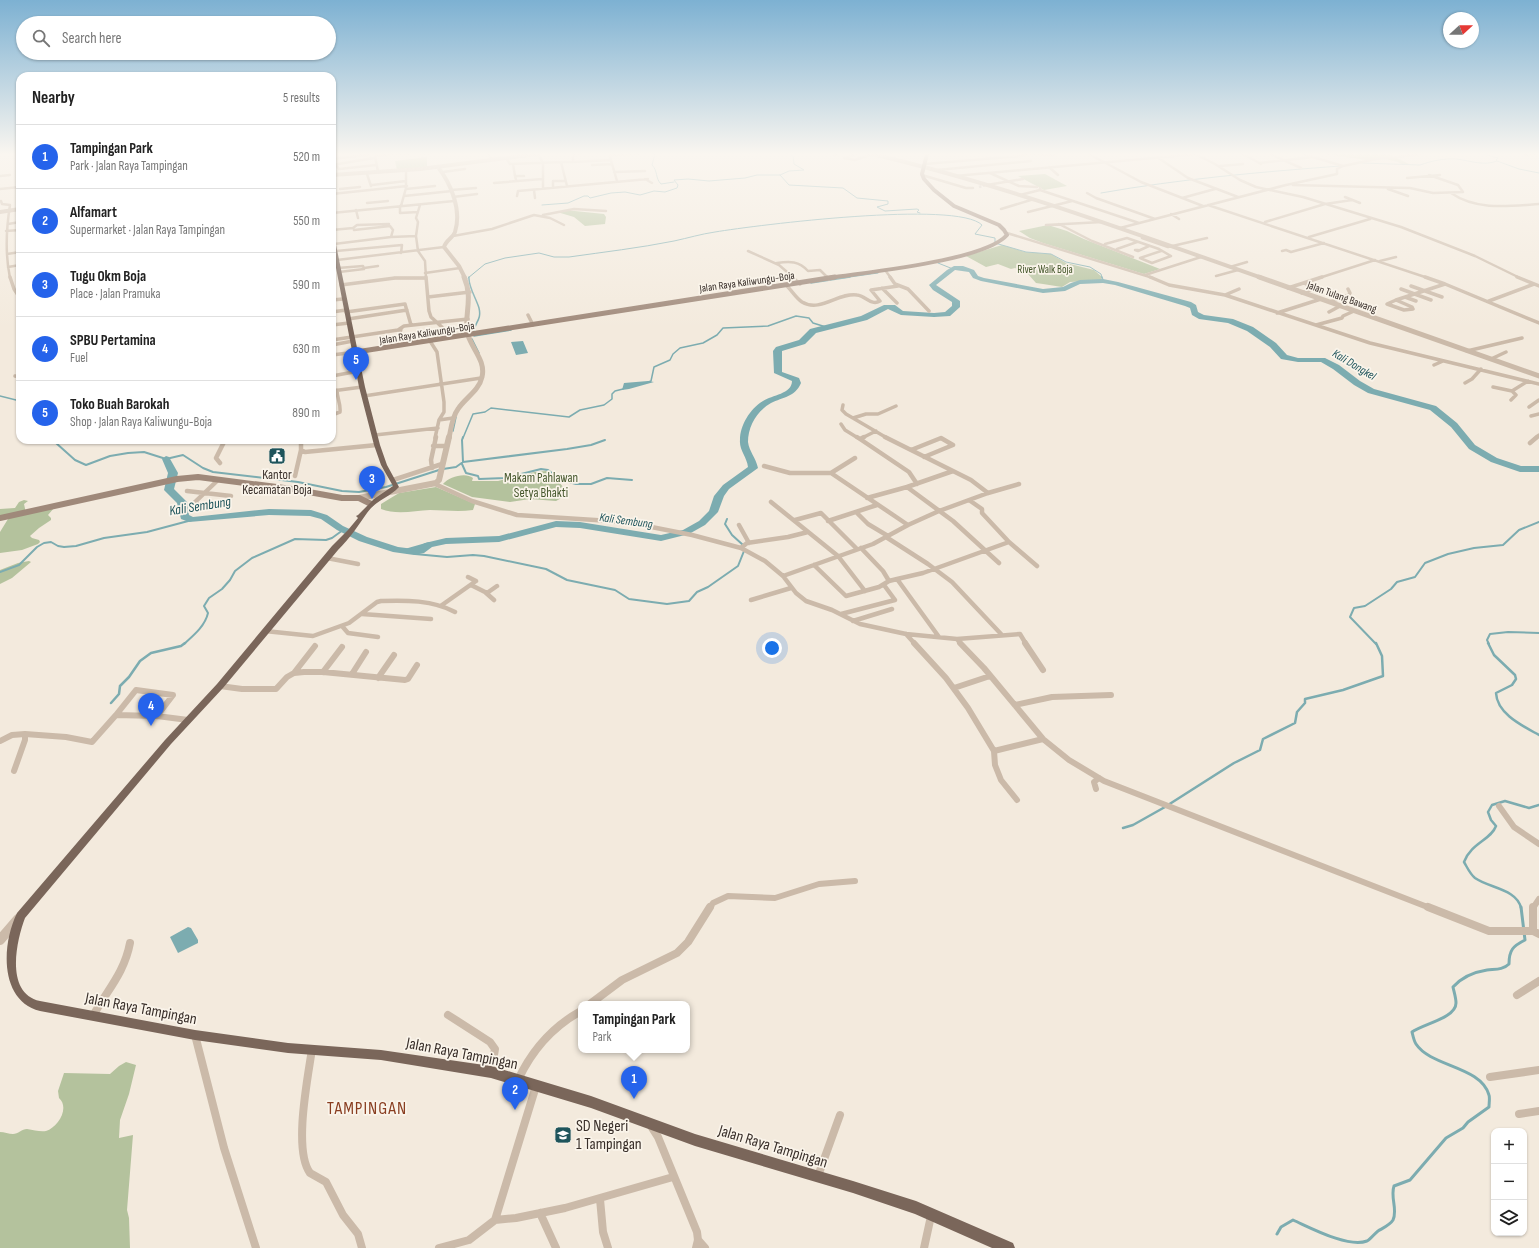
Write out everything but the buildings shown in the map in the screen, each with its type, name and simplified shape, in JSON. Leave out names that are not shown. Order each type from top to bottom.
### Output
[{"type":"main road","points":[[970,212],[999,225],[1007,233]]},
{"type":"main road","name":"Jalan Raya Kaliwungu-Boja","points":[[356,352],[788,286],[799,283],[886,271],[946,259],[1000,244],[1006,238],[1007,233]]},
{"type":"main road","points":[[21,916],[188,720],[220,686],[371,504],[396,487],[395,481],[384,465],[377,445],[364,396],[356,352],[337,270]]},
{"type":"main road","points":[[0,518],[162,482],[198,477],[292,489],[342,498],[359,498],[371,504]]},
{"type":"main road","name":"Jalan Raya Tampingan","points":[[21,916],[15,930],[10,955],[11,978],[22,998],[30,1003],[195,1035],[288,1048],[381,1055],[490,1072],[591,1102],[709,1144],[867,1191],[916,1208],[931,1216],[1008,1248]]},
{"type":"street","points":[[9,212],[6,231],[8,267],[15,293]]},
{"type":"street","points":[[357,212],[358,218]]},
{"type":"street","points":[[400,212],[414,212]]},
{"type":"street","points":[[418,212],[416,236],[418,251],[425,261],[430,314],[444,328],[448,338]]},
{"type":"street","points":[[453,236],[456,212]]},
{"type":"street","points":[[542,216],[553,212]]},
{"type":"street","name":"Jalan Tulang Bawang","points":[[1073,212],[1539,376]]},
{"type":"street","points":[[1109,212],[1139,223]]},
{"type":"street","points":[[1138,212],[1155,218]]},
{"type":"street","points":[[1120,228],[1178,212]]},
{"type":"street","points":[[1231,212],[1325,242],[1445,284],[1539,323]]},
{"type":"street","points":[[1264,223],[1299,212]]},
{"type":"street","points":[[1350,212],[1401,227],[1457,248],[1507,273],[1539,286]]},
{"type":"street","points":[[1171,214],[1179,219]]},
{"type":"street","points":[[444,247],[446,241],[453,236],[492,229],[518,221],[531,215],[542,216],[564,225]]},
{"type":"street","points":[[1308,237],[1371,219]]},
{"type":"street","points":[[1046,225],[1102,222]]},
{"type":"street","points":[[8,224],[16,223]]},
{"type":"street","points":[[353,229],[357,224],[389,224]]},
{"type":"street","points":[[389,224],[393,230],[391,237]]},
{"type":"street","points":[[336,230],[389,224]]},
{"type":"street","points":[[1059,224],[1087,239],[1133,257]]},
{"type":"street","points":[[353,229],[354,232],[363,232],[363,240]]},
{"type":"street","points":[[6,231],[16,230]]},
{"type":"street","points":[[1007,233],[1145,275],[1169,285],[1225,295],[1370,343],[1539,384]]},
{"type":"street","points":[[336,244],[391,237],[416,236]]},
{"type":"street","points":[[1105,244],[1125,237],[1149,246],[1161,251],[1171,256],[1152,263],[1140,258],[1161,251]]},
{"type":"street","points":[[1117,249],[1142,237],[1167,247],[1207,238]]},
{"type":"street","points":[[1282,251],[1286,250],[1291,252],[1325,242]]},
{"type":"street","points":[[1128,253],[1155,243]]},
{"type":"street","points":[[336,256],[402,245],[401,253]]},
{"type":"street","points":[[1125,246],[1150,255]]},
{"type":"street","points":[[336,256],[401,253],[444,247]]},
{"type":"street","points":[[435,484],[439,480],[453,418],[457,409],[476,390],[482,371],[479,355],[468,335],[470,292],[460,268],[444,247]]},
{"type":"street","points":[[748,251],[777,263],[799,283]]},
{"type":"street","points":[[0,253],[16,252]]},
{"type":"street","points":[[1380,262],[1396,256]]},
{"type":"street","points":[[1145,275],[1201,257]]},
{"type":"street","points":[[1288,288],[1375,260]]},
{"type":"street","points":[[777,263],[796,262],[802,264],[808,271],[813,281]]},
{"type":"street","points":[[1230,267],[1247,262]]},
{"type":"street","points":[[8,267],[16,266]]},
{"type":"street","points":[[337,270],[363,266],[364,268],[378,266]]},
{"type":"street","points":[[425,273],[460,268]]},
{"type":"street","points":[[808,271],[820,270],[829,279]]},
{"type":"street","points":[[1216,276],[1238,270]]},
{"type":"street","points":[[886,271],[893,282],[898,286]]},
{"type":"street","points":[[340,285],[395,278],[426,278]]},
{"type":"street","points":[[1302,293],[1315,288],[1304,283]]},
{"type":"street","points":[[1388,304],[1445,284]]},
{"type":"street","points":[[1489,301],[1534,284]]},
{"type":"street","points":[[788,286],[803,302],[811,304],[829,303],[856,294],[863,296],[871,303],[878,303],[880,301],[871,290],[898,286],[908,288],[930,311]]},
{"type":"street","points":[[1411,286],[1442,297]]},
{"type":"street","points":[[882,288],[897,303]]},
{"type":"street","points":[[1225,295],[1239,289]]},
{"type":"street","points":[[1330,302],[1348,295],[1350,293],[1348,289]]},
{"type":"street","points":[[1401,289],[1431,300]]},
{"type":"street","points":[[428,297],[470,292]]},
{"type":"street","points":[[1405,297],[1416,301]]},
{"type":"street","points":[[336,300],[343,299]]},
{"type":"street","points":[[1277,313],[1291,307],[1310,304],[1321,299]]},
{"type":"street","points":[[1383,302],[1404,310],[1414,308],[1396,300]]},
{"type":"street","points":[[336,312],[404,304],[412,325]]},
{"type":"street","points":[[1330,312],[1340,306]]},
{"type":"street","points":[[336,324],[407,310]]},
{"type":"street","points":[[1315,325],[1342,318],[1343,316],[1354,311]]},
{"type":"street","points":[[528,315],[533,325]]},
{"type":"street","points":[[336,344],[401,329],[412,325],[468,319]]},
{"type":"street","points":[[401,329],[400,336],[402,345]]},
{"type":"street","points":[[1467,351],[1522,338]]},
{"type":"street","points":[[336,340],[353,339]]},
{"type":"street","points":[[430,341],[437,352],[442,384],[444,412],[439,420],[433,445],[431,463],[432,468]]},
{"type":"street","points":[[336,355],[356,352]]},
{"type":"street","points":[[1491,359],[1506,352]]},
{"type":"street","points":[[1434,365],[1443,361]]},
{"type":"street","points":[[1464,383],[1472,378],[1481,369]]},
{"type":"street","points":[[336,375],[359,371]]},
{"type":"street","points":[[364,396],[481,378]]},
{"type":"street","points":[[1512,391],[1528,381]]},
{"type":"street","points":[[336,414],[340,412],[341,406],[337,398],[337,390],[362,386]]},
{"type":"street","points":[[1494,387],[1512,391],[1516,397],[1511,400]]},
{"type":"street","points":[[1529,406],[1539,400]]},
{"type":"street","points":[[843,405],[843,412],[924,457],[971,480],[988,492]]},
{"type":"street","points":[[853,418],[866,414],[878,414],[896,406]]},
{"type":"street","points":[[1531,416],[1539,414]]},
{"type":"street","points":[[439,420],[453,418]]},
{"type":"street","points":[[841,424],[845,430],[909,472],[917,484]]},
{"type":"street","points":[[375,435],[438,428]]},
{"type":"street","points":[[860,439],[876,431]]},
{"type":"street","points":[[1539,436],[1531,443],[1539,444]]},
{"type":"street","points":[[911,450],[941,438],[953,445],[924,457]]},
{"type":"street","points":[[220,463],[216,458],[223,444]]},
{"type":"street","points":[[295,476],[299,464],[301,444]]},
{"type":"street","points":[[301,450],[308,452],[377,445]]},
{"type":"street","points":[[433,445],[447,446]]},
{"type":"street","points":[[764,466],[790,473],[831,473],[855,458]]},
{"type":"street","points":[[395,481],[432,468],[442,467]]},
{"type":"street","points":[[867,498],[917,484],[953,471]]},
{"type":"street","points":[[831,473],[908,525]]},
{"type":"street","points":[[210,506],[194,503],[218,480]]},
{"type":"street","points":[[359,498],[388,491],[435,484],[472,501],[517,515],[626,522],[744,547],[765,560],[783,576],[791,588],[806,601],[841,614],[853,621],[872,628],[906,634],[957,639],[1001,634],[1020,634],[1043,670]]},
{"type":"street","points":[[783,576],[859,549],[939,511],[988,492],[1019,484]]},
{"type":"street","points":[[907,487],[939,511],[985,550],[999,564]]},
{"type":"street","points":[[187,491],[231,496]]},
{"type":"street","points":[[969,500],[982,509],[982,513],[993,524],[995,529],[1037,566]]},
{"type":"street","points":[[771,502],[838,556],[866,591]]},
{"type":"street","points":[[828,521],[877,505]]},
{"type":"street","points":[[856,512],[868,524],[952,582],[1001,634]]},
{"type":"street","points":[[795,520],[822,513],[828,521],[883,571],[889,581]]},
{"type":"street","points":[[740,525],[744,547]]},
{"type":"street","points":[[744,547],[808,532]]},
{"type":"street","points":[[814,564],[846,596],[884,585],[889,581],[934,569],[1009,542]]},
{"type":"street","points":[[327,558],[358,564]]},
{"type":"street","points":[[442,605],[471,586],[476,581],[468,577]]},
{"type":"street","points":[[897,579],[939,637]]},
{"type":"street","points":[[841,614],[895,600],[884,585]]},
{"type":"street","points":[[471,586],[487,593],[494,600]]},
{"type":"street","points":[[487,593],[497,586]]},
{"type":"street","points":[[751,600],[791,588]]},
{"type":"street","points":[[265,631],[313,636],[342,626],[362,614],[377,602],[381,601],[442,605],[455,612]]},
{"type":"street","points":[[853,621],[892,609]]},
{"type":"street","points":[[362,614],[431,619]]},
{"type":"street","points":[[342,626],[348,633],[378,636]]},
{"type":"street","points":[[906,634],[954,688],[976,720],[994,751],[997,771],[1001,780],[1017,800]]},
{"type":"street","points":[[957,639],[1015,705],[1042,739],[1069,760],[1099,778],[1126,790],[1489,931],[1529,931],[1533,907],[1539,899]]},
{"type":"street","points":[[294,674],[315,646]]},
{"type":"street","points":[[323,672],[342,647]]},
{"type":"street","points":[[352,674],[366,652]]},
{"type":"street","points":[[378,678],[394,655]]},
{"type":"street","points":[[220,686],[242,690],[276,689],[286,677],[294,674],[323,672],[404,680],[408,679],[416,665]]},
{"type":"street","points":[[954,688],[990,676]]},
{"type":"street","points":[[0,741],[15,734],[25,734],[66,737],[92,742],[136,690],[172,695],[157,716]]},
{"type":"street","points":[[1015,705],[1052,697],[1111,695]]},
{"type":"street","points":[[116,715],[157,716],[188,720]]},
{"type":"street","points":[[14,771],[25,740],[25,734]]},
{"type":"street","points":[[994,751],[1042,739]]},
{"type":"street","points":[[1096,789],[1094,782],[1099,778]]},
{"type":"street","points":[[1499,806],[1514,827],[1539,844]]},
{"type":"street","points":[[594,1001],[622,980],[664,961],[677,953],[688,942],[706,914],[718,900],[728,896],[776,898],[819,884],[855,881]]},
{"type":"street","points":[[0,940],[21,916]]},
{"type":"street","points":[[93,1016],[103,997],[118,978],[128,954],[130,943]]},
{"type":"street","points":[[1517,995],[1539,981]]},
{"type":"street","points":[[518,1080],[525,1064],[539,1044],[564,1020],[578,1013]]},
{"type":"street","points":[[448,1015],[490,1042],[495,1049],[490,1072]]},
{"type":"street","points":[[195,1035],[224,1148],[256,1248]]},
{"type":"street","points":[[312,1049],[305,1106],[303,1153],[311,1176],[326,1182],[343,1216],[356,1229],[362,1242],[362,1248]]},
{"type":"street","points":[[1490,1077],[1539,1070]]},
{"type":"street","points":[[495,1220],[536,1086]]},
{"type":"street","points":[[1519,1114],[1539,1111]]},
{"type":"street","points":[[818,1177],[840,1115]]},
{"type":"street","points":[[650,1124],[658,1137],[673,1177],[697,1232],[697,1244],[705,1248]]},
{"type":"street","points":[[440,1248],[469,1240],[495,1220],[540,1213],[600,1200],[673,1177]]},
{"type":"street","points":[[600,1200],[603,1232],[608,1248]]},
{"type":"street","points":[[540,1213],[556,1248]]},
{"type":"street","points":[[924,1248],[931,1216]]},
{"type":"green space","points":[[558,212],[587,212],[604,214],[606,217],[605,224],[585,226],[574,217]]},
{"type":"green space","points":[[1048,225],[1067,231],[1160,269],[1144,274],[1043,243],[1030,238],[1019,231]]},
{"type":"green space","name":"River Walk Boja","points":[[1002,245],[1025,252],[1051,254],[1066,263],[1094,270],[1102,277],[1101,280],[1070,282],[1062,287],[1036,283],[1028,274],[1015,268],[1011,269],[998,264],[986,267],[966,256]]},
{"type":"green space","name":"Makam Pahlawan Setya Bhakti","points":[[546,471],[553,475],[569,494],[556,501],[530,499],[510,502],[472,497],[443,484],[453,477],[462,475],[470,476],[473,478],[472,481],[498,481],[535,472]]},
{"type":"green space","points":[[436,487],[475,504],[473,510],[393,512],[381,509],[381,504],[399,493]]},
{"type":"green space","points":[[24,500],[28,501],[24,504],[26,513],[54,508],[48,515],[51,520],[30,536],[39,540],[40,542],[38,544],[22,550],[0,553],[0,532],[8,519],[0,515],[0,509],[15,508],[19,502]]},
{"type":"green space","points":[[31,562],[12,578],[0,584],[0,570],[18,563]]},
{"type":"green space","points":[[126,1062],[136,1065],[129,1094],[120,1120],[119,1138],[133,1135],[127,1210],[129,1218],[130,1248],[0,1248],[0,1132],[13,1134],[25,1129],[46,1131],[50,1129],[55,1126],[63,1112],[62,1102],[59,1098],[58,1091],[64,1073],[110,1074]]},
{"type":"water","points":[[523,341],[528,353],[516,355],[511,342]]},
{"type":"water","points":[[654,382],[622,390],[624,383]]},
{"type":"water","points":[[188,927],[191,928],[198,940],[198,943],[178,953],[170,937]]},
{"type":"waterway","points":[[469,277],[485,264],[505,258],[539,253],[554,257],[569,257],[648,246],[710,233],[771,224],[855,216],[898,214],[936,215],[965,218],[982,225],[975,234],[995,238],[995,243],[1026,252],[1051,254],[1066,262],[1090,267],[1101,274],[1102,278]]},
{"type":"waterway","points":[[938,263],[953,269]]},
{"type":"waterway","name":"Kali Sembung","points":[[166,459],[173,473],[169,490],[182,502],[184,517],[192,520],[269,512],[311,513],[324,517],[340,528],[363,539],[397,550],[414,552],[420,551],[429,545],[446,541],[499,539],[556,524],[580,525],[661,538],[686,532],[702,523],[713,512],[719,496],[726,487],[753,468],[753,464],[744,444],[744,434],[748,423],[754,413],[762,405],[789,393],[797,383],[796,380],[778,373],[777,351],[779,349],[802,342],[813,331],[864,318],[887,307],[892,307],[901,313],[934,315],[947,314],[956,307],[956,301],[935,289],[932,285],[954,268],[963,268],[972,271],[975,277],[983,280],[1043,291],[1065,289],[1080,282],[1103,281],[1116,283],[1188,304],[1193,307],[1195,313],[1202,317],[1230,321],[1250,329],[1273,345],[1284,357],[1298,360],[1322,360],[1336,367],[1357,383],[1371,391],[1433,408],[1454,425],[1472,447],[1494,460],[1520,469],[1539,469]]},
{"type":"waterway","points":[[850,277],[878,273]]},
{"type":"waterway","points":[[469,277],[472,292],[480,312],[474,332]]},
{"type":"waterway","points":[[811,283],[850,277]]},
{"type":"waterway","points":[[843,278],[850,277]]},
{"type":"waterway","name":"Kali Sembung","points":[[1102,277],[1103,281]]},
{"type":"waterway","points":[[648,382],[651,381],[654,367],[670,360],[673,354],[680,348],[703,343],[717,335],[723,328],[768,326],[796,316],[809,318],[813,323],[826,327]]},
{"type":"waterway","points":[[474,336],[511,330]]},
{"type":"waterway","points":[[472,339],[479,353]]},
{"type":"waterway","points":[[463,438],[473,414],[485,412],[491,408],[569,417],[580,410],[604,405],[612,399],[612,394],[615,391],[623,389]]},
{"type":"waterway","points":[[0,396],[16,400]]},
{"type":"waterway","points":[[453,431],[456,417]]},
{"type":"waterway","points":[[463,437],[463,462]]},
{"type":"waterway","points":[[463,462],[567,449],[591,445],[605,440]]},
{"type":"waterway","points":[[57,444],[75,460],[86,465],[110,456],[128,453],[144,452],[166,459],[183,455],[203,468],[213,472],[298,482],[342,491],[359,492],[386,487],[439,470]]},
{"type":"waterway","points":[[443,469],[456,467],[463,462]]},
{"type":"waterway","points":[[462,464],[466,473],[478,476],[479,479],[505,478],[541,469],[548,470],[561,480],[576,484],[591,484],[607,478],[632,480]]},
{"type":"waterway","points":[[727,519],[725,524],[732,535],[743,545]]},
{"type":"waterway","name":"Kali Sembung","points":[[0,572],[19,565],[37,547],[44,543],[51,542],[58,546],[64,547],[76,546],[104,538],[147,532],[192,520]]},
{"type":"waterway","points":[[1376,644],[1350,617],[1354,608],[1365,606],[1391,589],[1397,582],[1415,577],[1425,563],[1448,554],[1474,548],[1503,545],[1519,530],[1539,522]]},
{"type":"waterway","points":[[184,644],[199,630],[207,618],[208,613],[204,606],[209,598],[222,589],[230,580],[235,571],[252,558],[295,539],[326,540],[332,538],[343,530]]},
{"type":"waterway","name":"Kali Sembung","points":[[408,551],[429,545]]},
{"type":"waterway","points":[[414,552],[415,554],[447,557],[473,555],[484,556],[546,569],[567,580],[615,590],[629,599],[667,604],[689,601],[697,592],[708,587],[738,566],[744,551]]},
{"type":"waterway","points":[[1489,644],[1487,640],[1490,634],[1508,632],[1539,633]]},
{"type":"waterway","points":[[111,703],[119,694],[120,686],[129,677],[140,661],[151,653],[181,646],[185,643]]},
{"type":"waterway","points":[[1168,805],[1234,763],[1260,750],[1263,739],[1295,723],[1297,712],[1305,703],[1305,699],[1343,690],[1383,676],[1382,656],[1376,643]]},
{"type":"waterway","points":[[1488,643],[1494,655],[1515,675],[1516,679],[1512,685],[1496,693],[1497,700],[1506,713],[1526,728],[1539,735]]},
{"type":"waterway","points":[[1521,908],[1514,897],[1508,893],[1475,878],[1464,862],[1471,850],[1490,835],[1496,826],[1491,820],[1488,812],[1492,805],[1505,801],[1529,808],[1539,805]]},
{"type":"waterway","points":[[1123,828],[1133,825],[1165,807]]},
{"type":"waterway","points":[[1277,1234],[1281,1227],[1293,1220],[1340,1240],[1350,1242],[1367,1241],[1393,1220],[1395,1212],[1393,1195],[1394,1186],[1410,1180],[1446,1138],[1463,1128],[1468,1122],[1489,1107],[1489,1096],[1484,1085],[1466,1072],[1433,1058],[1423,1052],[1415,1043],[1412,1032],[1451,1013],[1455,1008],[1456,1003],[1453,987],[1460,980],[1482,971],[1502,968],[1509,964],[1512,949],[1517,944],[1525,940],[1521,907]]},
{"type":"place","name":"Toko Buah Barokah","points":[[356,380]]},
{"type":"place","name":"Kantor Kecamatan Boja","points":[[277,456]]},
{"type":"place","name":"Tugu 0km Boja","points":[[372,499]]},
{"type":"place","name":"SPBU Pertamina","points":[[151,726]]},
{"type":"place","name":"Tampingan Park","points":[[634,1099]]},
{"type":"place","name":"Alfamart","points":[[515,1110]]},
{"type":"place","name":"SD Negeri 1 Tampingan","points":[[563,1135]]},
{"type":"district","name":"TAMPINGAN","points":[[367,1108]]},
{"type":"water label","name":"Kali Dongkel","points":[[1354,365]]}]
